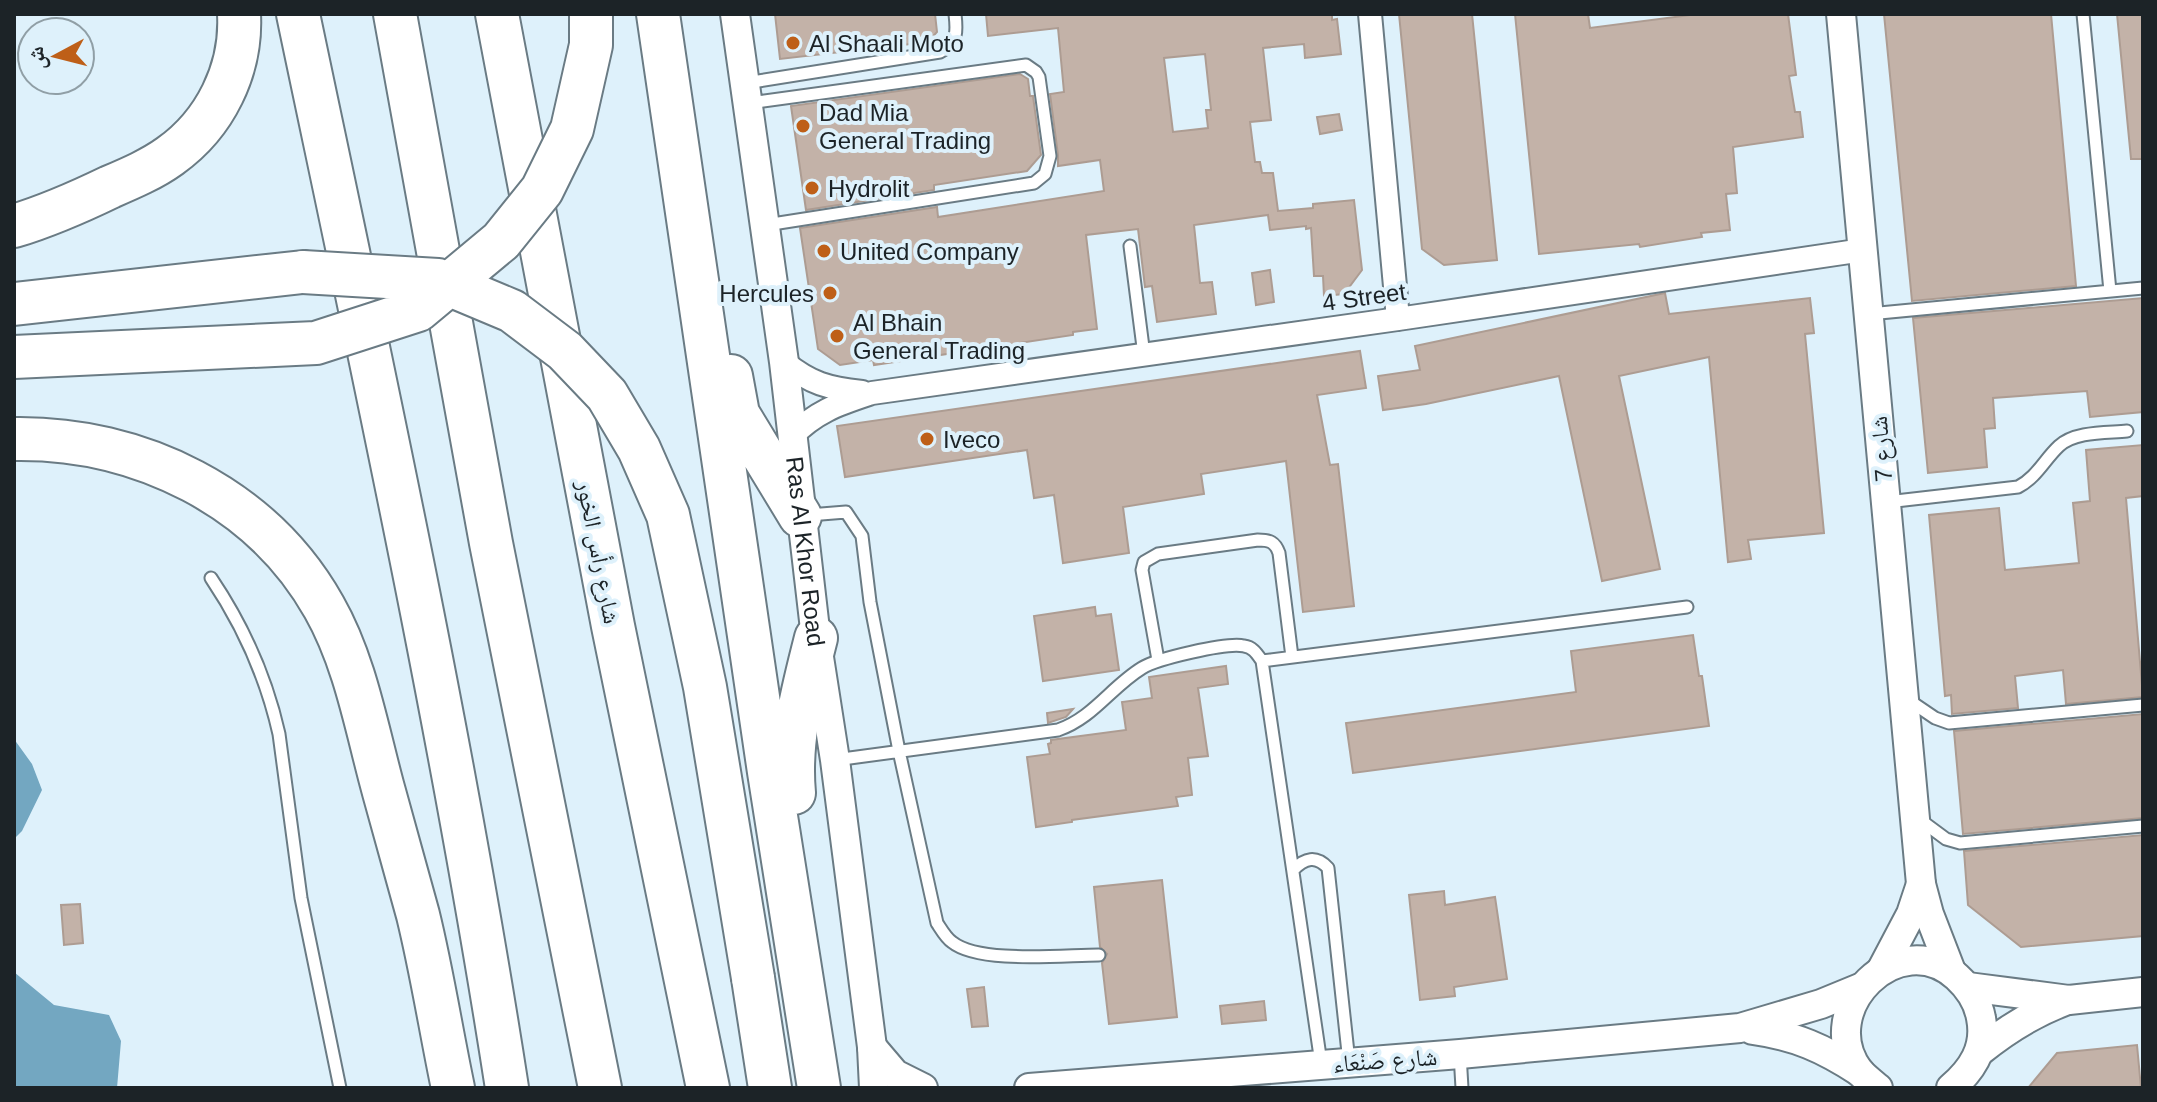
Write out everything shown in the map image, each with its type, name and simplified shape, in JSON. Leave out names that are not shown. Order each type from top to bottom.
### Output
[{"type":"highway","points":[[14,226],[92,196],[152,168],[185,145],[211,115],[230,79],[239,40],[239,14]]},
{"type":"highway","points":[[298,14],[429,642],[477,895],[507,1088]]},
{"type":"highway","points":[[395,14],[491,543],[600,1088]]},
{"type":"highway","name":"شارع رأس الخور","points":[[497,14],[613,626],[708,1088]]},
{"type":"highway","points":[[14,357],[316,343],[418,310],[501,241],[542,190],[572,129],[591,45],[591,14]]},
{"type":"highway","points":[[658,14],[819,1088]]},
{"type":"highway","points":[[14,304],[303,272],[438,280],[512,311],[565,351],[607,395],[639,449],[668,515],[705,687],[770,1088]]},
{"type":"highway","points":[[696,283],[724,336],[738,414],[800,516]]},
{"type":"highway","points":[[14,439],[47,439],[99,446],[149,460],[196,482],[240,510],[273,539],[301,572],[325,608],[343,647],[356,689],[418,917],[453,1088]]},
{"type":"highway","points":[[816,638],[794,726],[791,765],[818,978],[826,1088]]},
{"type":"street","name":"Ras Al Khor Road","points":[[735,14],[784,362],[800,516],[835,760],[872,1047],[874,1088]]},
{"type":"street","points":[[1370,14],[1398,319]]},
{"type":"street","name":"شارع 7","points":[[1841,14],[1921,884],[1929,914],[1960,979],[1979,1007],[1983,1029],[1965,1075]]},
{"type":"street","name":"4 Street","points":[[791,437],[808,419],[833,406],[872,393],[1863,250]]},
{"type":"street","name":"4 Street","points":[[784,362],[804,379],[829,388],[872,393]]},
{"type":"street","name":"شارع 7","points":[[1882,969],[1904,928],[1921,884]]},
{"type":"street","points":[[1869,1080],[1849,1052],[1846,1030],[1850,1007],[1860,988],[1882,969],[1916,961],[1934,964],[1960,979],[2069,1000]]},
{"type":"street","name":"شارع صَنْعَاء","points":[[1029,1088],[1740,1028],[1808,1009],[1860,988]]},
{"type":"street","points":[[1965,1075],[2017,1023],[2037,1012],[2069,1000],[2143,992]]},
{"type":"street","name":"شارع صَنْعَاء","points":[[1740,1028],[1783,1034],[1823,1049],[1869,1080]]},
{"type":"street","points":[[872,1047],[895,1074],[923,1088]]},
{"type":"lane","points":[[747,93],[940,52],[954,42],[957,34],[955,14]]},
{"type":"lane","points":[[2083,14],[2110,291]]},
{"type":"lane","points":[[747,93],[1020,64],[1031,67],[1039,77],[1050,156],[1045,174],[1034,183],[765,225]]},
{"type":"lane","points":[[1130,246],[1144,355]]},
{"type":"lane","points":[[1869,314],[2143,288]]},
{"type":"lane","points":[[1886,502],[2018,487],[2029,481],[2059,446],[2070,439],[2127,431]]},
{"type":"lane","points":[[800,516],[846,512],[862,536],[870,602],[937,923],[951,942],[971,953],[1099,955]]},
{"type":"lane","points":[[1158,660],[1142,570],[1144,562],[1158,554],[1258,540],[1276,544],[1279,553],[1292,657]]},
{"type":"lane","points":[[211,578],[247,638],[272,705],[301,898],[340,1088]]},
{"type":"lane","points":[[1262,661],[1687,607]]},
{"type":"lane","points":[[835,760],[1042,733],[1073,725],[1087,717],[1145,666],[1158,660],[1244,646],[1255,651],[1262,661],[1293,870],[1335,1063]]},
{"type":"lane","points":[[1904,696],[1935,718],[1949,723],[2143,705]]},
{"type":"lane","points":[[1915,816],[1946,839],[1960,843],[2143,826]]},
{"type":"lane","points":[[1293,870],[1311,858],[1321,861],[1328,868],[1335,1063]]},
{"type":"lane","points":[[1460,1054],[1462,1088]]},
{"type":"water","points":[[14,739],[32,764],[42,790],[22,831],[14,839]]},
{"type":"water","points":[[14,972],[54,1005],[109,1015],[121,1041],[117,1088],[14,1088]]},
{"type":"building","points":[[775,14],[935,14],[937,32],[928,42],[780,59]]},
{"type":"building","points":[[986,14],[1332,14],[1332,20],[1337,19],[1341,54],[1305,58],[1304,44],[1263,48],[1271,120],[1250,122],[1255,162],[1260,162],[1262,173],[1273,173],[1278,211],[1354,200],[1362,270],[1344,294],[1324,296],[1323,276],[1314,276],[1311,228],[1270,230],[1268,215],[1194,225],[1200,283],[1212,282],[1216,314],[1157,322],[1152,286],[1145,287],[1138,229],[1086,235],[1097,329],[874,365],[873,360],[840,365],[818,349],[800,228],[937,207],[938,217],[1104,191],[1100,160],[1058,166],[1050,94],[1064,92],[1058,28],[988,36]],"holes":[[[1205,54],[1211,110],[1206,110],[1208,128],[1173,132],[1164,58]]]},
{"type":"building","points":[[1399,14],[1472,14],[1497,260],[1444,265],[1422,249]]},
{"type":"building","points":[[1515,14],[1588,14],[1590,28],[1698,14],[1788,14],[1796,75],[1789,76],[1795,112],[1800,112],[1803,137],[1733,147],[1737,193],[1726,194],[1730,230],[1701,233],[1702,237],[1640,247],[1639,244],[1539,254]]},
{"type":"building","points":[[1884,14],[2051,14],[2076,286],[1912,301]]},
{"type":"building","points":[[2117,14],[2143,14],[2143,159],[2131,159]]},
{"type":"building","points":[[1020,74],[1028,79],[1030,96],[1033,96],[1041,155],[1027,171],[934,185],[934,190],[806,210],[791,106]]},
{"type":"building","points":[[1339,114],[1342,130],[1320,134],[1317,117]]},
{"type":"building","points":[[1270,270],[1274,302],[1256,305],[1252,273]]},
{"type":"building","points":[[1665,293],[1669,314],[1810,298],[1814,333],[1805,334],[1824,533],[1748,540],[1751,559],[1728,562],[1709,357],[1619,376],[1660,569],[1602,581],[1559,376],[1383,410],[1378,376],[1420,370],[1415,346]]},
{"type":"building","points":[[2143,298],[2143,412],[2090,417],[2087,391],[1993,398],[1995,428],[1984,429],[1987,467],[1928,473],[1913,318]]},
{"type":"building","points":[[1360,351],[1366,388],[1317,395],[1330,465],[1338,464],[1354,606],[1303,612],[1286,461],[1201,474],[1204,494],[1123,507],[1129,553],[1063,563],[1054,495],[1034,498],[1027,450],[845,477],[837,426]]},
{"type":"building","points":[[2143,445],[2143,496],[2126,498],[2143,697],[2066,704],[2063,670],[2015,676],[2018,708],[1952,714],[1951,695],[1945,696],[1929,515],[1999,508],[2005,570],[2079,563],[2073,503],[2090,501],[2086,450]]},
{"type":"building","points":[[1095,607],[1096,616],[1111,614],[1119,670],[1043,681],[1034,616]]},
{"type":"building","points":[[1693,635],[1709,726],[1353,773],[1346,723],[1576,692],[1571,651]]},
{"type":"building","points":[[1226,666],[1228,684],[1198,688],[1208,756],[1188,758],[1192,795],[1176,797],[1178,806],[1036,827],[1027,757],[1050,754],[1048,744],[1051,740],[1126,730],[1122,702],[1152,698],[1149,677]]},
{"type":"building","points":[[1073,709],[1066,717],[1048,723],[1047,713]]},
{"type":"building","points":[[2143,714],[2143,818],[1963,834],[1954,731]]},
{"type":"building","points":[[2143,835],[2143,936],[2021,947],[1968,905],[1964,851]]},
{"type":"building","points":[[1162,880],[1177,1017],[1109,1024],[1102,963],[1107,954],[1100,947],[1094,887]]},
{"type":"building","points":[[1444,891],[1445,905],[1495,897],[1507,979],[1454,987],[1455,996],[1420,1000],[1409,895]]},
{"type":"building","points":[[80,904],[83,943],[64,945],[61,905]]},
{"type":"building","points":[[984,987],[988,1026],[972,1027],[967,989]]},
{"type":"building","points":[[1264,1001],[1266,1020],[1222,1024],[1220,1006]]},
{"type":"building","points":[[2137,1045],[2141,1088],[2028,1088],[2057,1053]]},
{"type":"place","name":"Al Shaali Moto","points":[[793,43]]},
{"type":"place","name":"Dad Mia General Trading","points":[[803,126]]},
{"type":"place","name":"Hydrolit","points":[[812,188]]},
{"type":"place","name":"United Company","points":[[824,251]]},
{"type":"place","name":"Hercules","points":[[830,293]]},
{"type":"place","name":"Al Bhain General Trading","points":[[837,336]]},
{"type":"place","name":"Iveco","points":[[927,439]]}]
